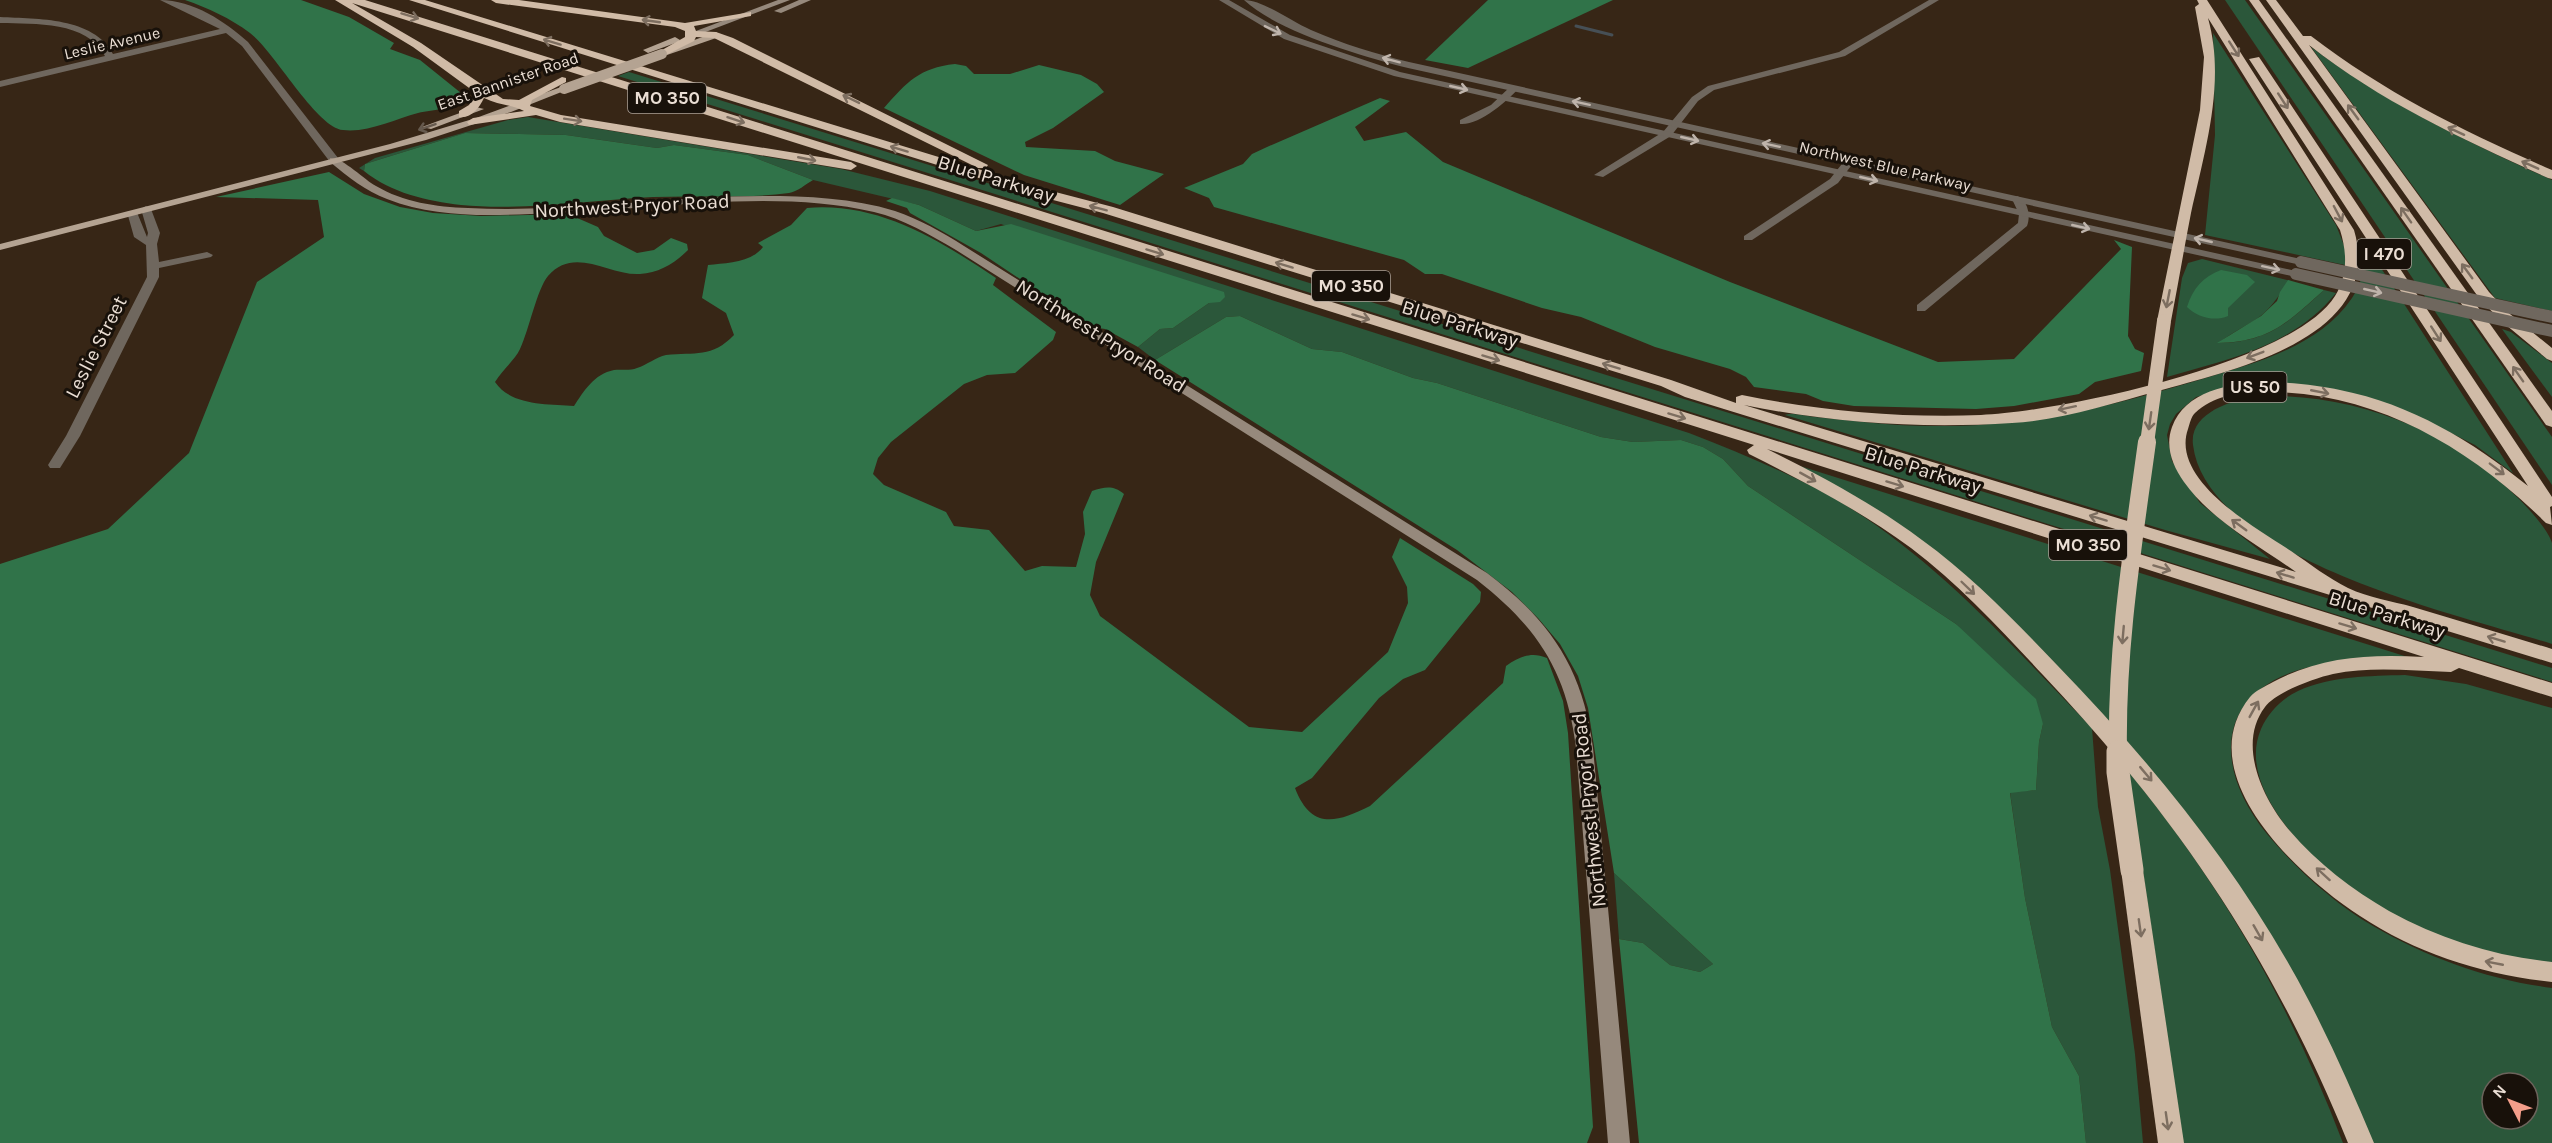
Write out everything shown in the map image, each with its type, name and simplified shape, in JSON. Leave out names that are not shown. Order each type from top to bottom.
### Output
[{"type":"highway","points":[[340,0],[409,39],[482,92],[500,102],[524,104],[533,95],[563,85]]},
{"type":"highway","name":"Blue Parkway","points":[[354,0],[2552,690]]},
{"type":"highway","name":"Blue Parkway","points":[[414,0],[1035,191],[1119,214],[1666,383],[1691,394],[2341,592]]},
{"type":"highway","points":[[496,0],[677,24],[744,25],[751,50]]},
{"type":"highway","points":[[2170,1143],[2118,772],[2117,700],[2126,594],[2164,321],[2206,108],[2208,39],[2197,0]]},
{"type":"highway","points":[[1666,383],[1749,402],[1849,415],[1954,420],[2016,418],[2101,401],[2252,357],[2309,328],[2330,312],[2343,294],[2351,277],[2352,244],[2333,205],[2202,0]]},
{"type":"highway","name":"I 470","points":[[2216,0],[2552,509]]},
{"type":"highway","name":"I 470","points":[[2254,0],[2552,422]]},
{"type":"highway","points":[[2271,0],[2484,295],[2536,345],[2552,356]]},
{"type":"highway","points":[[2284,16],[2335,61],[2371,86],[2448,128],[2552,175]]},
{"type":"highway","points":[[664,53],[690,39],[691,29],[677,24]]},
{"type":"highway","points":[[692,34],[716,35],[751,50],[1035,191]]},
{"type":"highway","points":[[482,92],[468,118],[540,114],[859,168],[979,197]]},
{"type":"highway","points":[[524,104],[525,108],[540,114]]},
{"type":"highway","name":"US 50","points":[[2552,519],[2525,491],[2496,467],[2458,442],[2425,425],[2377,406],[2314,390],[2258,387],[2232,390],[2207,398],[2187,411],[2178,426],[2176,444],[2181,463],[2193,483],[2238,525],[2341,592],[2552,656]]},
{"type":"highway","points":[[1699,423],[1841,495],[1919,546],[1959,580],[2088,707],[2204,848],[2250,920],[2307,1020],[2361,1143]]},
{"type":"highway","points":[[2477,666],[2399,663],[2334,667],[2292,681],[2257,701],[2246,725],[2243,757],[2255,797],[2282,838],[2329,880],[2380,917],[2427,940],[2485,962],[2552,972]]},
{"type":"main road","points":[[692,34],[744,25],[786,0]]},
{"type":"main road","points":[[563,85],[716,35],[807,0]]},
{"type":"main road","name":"East Bannister Road","points":[[0,247],[334,160],[379,152],[468,118],[500,102],[563,85],[692,34]]},
{"type":"main road","name":"East Bannister Road","points":[[468,118],[524,104]]},
{"type":"main road","name":"Northwest Pryor Road","points":[[334,160],[370,189],[390,197],[461,211],[555,210],[792,199],[866,207],[892,214],[916,223],[960,248],[1466,565],[1502,591],[1532,621],[1555,652],[1579,706],[1610,1006],[1619,1143]]},
{"type":"street","name":"Northwest Pryor Road","points":[[164,0],[198,12],[230,29],[245,44],[334,160]]},
{"type":"street","name":"Northwest Blue Parkway","points":[[1223,0],[1264,26],[1340,57],[1397,74],[2024,214],[2301,262],[2552,317]]},
{"type":"street","name":"Northwest Blue Parkway","points":[[1248,0],[1296,26],[1362,52],[1514,88],[2017,199],[2296,274],[2552,331]]},
{"type":"street","points":[[1599,175],[1667,134],[1695,99],[1711,88],[1842,54],[1935,0]]},
{"type":"street","points":[[0,20],[62,27],[88,34],[101,41],[111,58]]},
{"type":"street","name":"Leslie Avenue","points":[[0,84],[230,29]]},
{"type":"street","points":[[1464,122],[1506,98],[1514,88]]},
{"type":"street","points":[[1748,238],[1834,180],[1849,162]]},
{"type":"street","points":[[1921,308],[2023,224],[2024,214],[2017,199]]},
{"type":"street","name":"Leslie Street","points":[[55,465],[73,435],[153,277],[154,266],[150,243],[154,233],[146,209]]},
{"type":"street","name":"Leslie Street","points":[[132,212],[140,237],[150,243]]},
{"type":"street","points":[[154,266],[207,255]]},
{"type":"green space","points":[[185,0],[301,0],[349,17],[394,43],[390,49],[420,60],[461,93],[454,103],[443,108],[418,113],[372,128],[343,130],[332,126],[308,103],[260,42],[250,33],[219,14]]},
{"type":"green space","points":[[1488,0],[1613,0],[1468,68],[1425,60]]},
{"type":"green space","points":[[2225,0],[2245,0],[2552,437],[2552,485]]},
{"type":"green space","points":[[2213,33],[2336,225],[2345,248],[2345,265],[2205,235],[2215,135]]},
{"type":"green space","points":[[2311,47],[2398,104],[2489,151],[2552,180],[2552,311],[2495,298]]},
{"type":"green space","points":[[955,64],[966,66],[974,74],[1010,74],[1039,65],[1081,75],[1097,84],[1104,92],[1053,128],[1025,142],[1026,147],[1095,151],[1115,161],[1164,174],[1120,205],[1024,175],[884,108],[907,84],[923,73]]},
{"type":"green space","points":[[629,72],[2552,668],[2552,682],[618,76]]},
{"type":"green space","points":[[1380,98],[1390,101],[1355,127],[1364,141],[1406,132],[1443,162],[1730,282],[1938,362],[2014,359],[2121,249],[2114,240],[2132,247],[2128,336],[2135,349],[2144,353],[2141,371],[2095,382],[2079,394],[2014,406],[1976,409],[1854,406],[1823,401],[1806,394],[1754,387],[1746,377],[1730,369],[1655,347],[1581,317],[1542,308],[1442,274],[1425,274],[1404,260],[1214,207],[1209,198],[1184,188],[1243,164],[1252,154]]},
{"type":"green space","points":[[528,117],[841,169],[930,191],[1689,433],[1778,470],[1830,496],[1903,545],[1936,573],[2000,633],[2092,728],[2098,807],[2110,870],[2135,1054],[2143,1143],[2086,1143],[2079,1076],[2052,1027],[2025,898],[2010,792],[2036,790],[2039,742],[2043,724],[1956,624],[1748,486],[1723,459],[1703,447],[1681,440],[1633,442],[1601,437],[1437,383],[1413,378],[1342,352],[1312,349],[1240,316],[1226,317],[1155,360],[1138,347],[1160,329],[1173,328],[1209,303],[1001,224],[976,231],[919,205],[813,180],[748,155],[674,145],[657,148],[566,135],[465,133],[366,164],[375,158],[508,120]]},
{"type":"green space","points":[[465,133],[566,135],[657,148],[674,145],[748,155],[813,180],[798,190],[772,195],[653,197],[533,206],[485,207],[448,203],[410,195],[386,185],[364,171],[365,164]]},
{"type":"green space","points":[[329,172],[364,194],[400,207],[433,213],[481,216],[568,214],[598,227],[604,236],[637,253],[654,250],[671,238],[687,244],[688,250],[678,259],[647,273],[629,273],[581,262],[558,267],[548,276],[540,290],[520,349],[495,382],[510,396],[542,404],[574,406],[590,384],[607,372],[634,369],[666,355],[710,351],[726,342],[734,335],[726,313],[702,298],[708,265],[738,261],[752,256],[763,247],[758,243],[791,225],[807,208],[859,211],[883,217],[907,226],[953,250],[996,278],[993,285],[1056,332],[1053,340],[1015,373],[987,375],[964,384],[891,442],[878,458],[873,474],[884,485],[946,512],[954,526],[989,530],[1025,571],[1042,566],[1076,567],[1085,534],[1083,512],[1092,491],[1109,488],[1120,491],[1124,494],[1096,562],[1090,595],[1100,616],[1249,727],[1302,732],[1388,652],[1408,603],[1407,587],[1392,557],[1400,538],[1473,584],[1481,592],[1480,602],[1425,670],[1403,679],[1379,698],[1312,778],[1295,788],[1301,802],[1317,817],[1336,819],[1370,806],[1503,683],[1506,666],[1525,656],[1536,655],[1547,658],[1563,701],[1568,733],[1593,1127],[1587,1143],[0,1143],[0,564],[108,529],[189,453],[257,282],[324,237],[318,200],[216,197]]},
{"type":"green space","points":[[892,198],[919,205],[976,231],[1011,224],[1224,292],[1225,297],[1220,302],[1209,303],[1173,328],[1160,329],[1138,347],[1105,329],[1092,327],[981,253],[910,213],[907,208],[886,201]]},
{"type":"green space","points":[[2361,237],[2513,473],[2475,445],[2427,421],[2285,383],[2247,383],[2196,397],[2176,414],[2170,424],[2167,435],[2172,461],[2200,503],[2270,559],[2165,530],[1785,415],[1917,426],[2002,423],[2100,407],[2241,367],[2263,360],[2303,341],[2321,330],[2338,315],[2357,291],[2360,283],[2363,261]]},
{"type":"green space","points":[[2202,259],[2291,281],[2263,314],[2219,343],[2252,339],[2265,334],[2289,321],[2324,290],[2336,293],[2319,311],[2280,338],[2214,364],[2167,377],[2182,278],[2188,263]]},
{"type":"green space","points":[[2221,270],[2247,275],[2255,282],[2228,308],[2228,316],[2212,318],[2191,311],[2187,307],[2192,294],[2204,280]]},
{"type":"green space","points":[[2288,280],[2324,290],[2276,329],[2250,339],[2217,343],[2261,316],[2277,301]]},
{"type":"green space","points":[[1240,316],[1312,349],[1342,352],[1413,378],[1437,383],[1601,437],[1633,442],[1681,440],[1703,447],[1723,459],[1748,486],[1956,624],[2036,699],[2043,724],[2039,742],[2036,790],[2010,793],[2025,898],[2052,1027],[2079,1076],[2086,1143],[1639,1143],[1619,939],[1643,943],[1670,965],[1700,972],[1713,964],[1614,873],[1588,708],[1578,676],[1560,644],[1538,618],[1512,592],[1457,550],[1155,360],[1226,317]]},
{"type":"green space","points":[[2502,329],[2511,332],[2552,363],[2552,397]]},
{"type":"green space","points":[[2254,396],[2291,396],[2363,408],[2431,435],[2492,474],[2533,514],[2547,532],[2552,543],[2552,644],[2459,617],[2343,576],[2288,550],[2242,520],[2209,485],[2193,445],[2194,434],[2204,417],[2213,410]]},
{"type":"green space","points":[[1800,466],[2414,659],[2351,661],[2314,666],[2282,676],[2258,691],[2241,710],[2233,732],[2231,756],[2237,781],[2249,808],[2278,847],[2316,884],[2358,917],[2394,938],[2437,958],[2505,979],[2552,988],[2552,1143],[2371,1143],[2249,904],[1954,571]]},
{"type":"green space","points":[[2405,675],[2466,684],[2552,708],[2552,967],[2450,945],[2389,914],[2358,894],[2321,864],[2283,822],[2269,799],[2259,776],[2256,752],[2264,723],[2281,702],[2298,691],[2324,682]]},
{"type":"green space","points":[[2128,771],[2194,858],[2251,948],[2301,1043],[2343,1143],[2183,1143]]},
{"type":"green space","points":[[1614,873],[1713,964],[1700,972],[1670,965],[1643,943],[1619,939]]},
{"type":"waterway","points":[[1576,26],[1612,35]]}]
